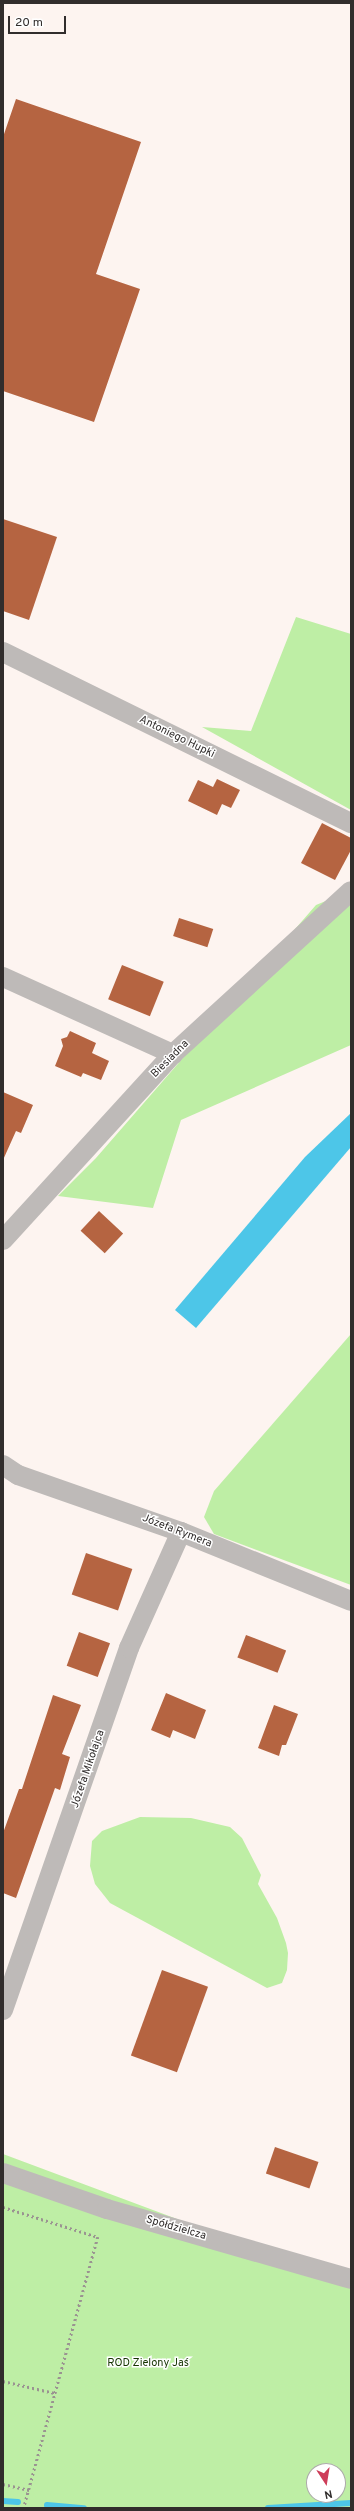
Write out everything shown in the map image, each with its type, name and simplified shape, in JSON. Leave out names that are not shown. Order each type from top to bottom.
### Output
[{"type":"street","name":"Antoniego Hupki","points":[[3,652],[351,823]]},
{"type":"street","name":"Biesiadna","points":[[3,1240],[173,1054],[351,891]]},
{"type":"street","points":[[3,977],[173,1054]]},
{"type":"street","name":"Józefa Rymera","points":[[3,1465],[18,1475],[182,1532],[351,1601]]},
{"type":"street","name":"Józefa Mikołajca","points":[[3,2010],[130,1648],[182,1532]]},
{"type":"street","name":"Spółdzielcza","points":[[3,2173],[107,2209],[351,2279]]},
{"type":"path","points":[[3,2207],[98,2237],[24,2508]]},
{"type":"path","points":[[3,2381],[55,2393]]},
{"type":"path","points":[[3,2484],[29,2490]]},
{"type":"green space","points":[[296,617],[351,634],[351,810],[202,727],[251,731]]},
{"type":"green space","points":[[351,885],[351,1045],[181,1120],[153,1208],[58,1196],[96,1158],[316,905],[333,898]]},
{"type":"green space","points":[[351,1334],[351,1585],[214,1534],[204,1517],[214,1491]]},
{"type":"green space","points":[[140,1817],[191,1818],[230,1827],[242,1838],[261,1875],[258,1884],[277,1918],[286,1943],[288,1953],[287,1970],[282,1983],[267,1988],[110,1903],[95,1884],[90,1866],[92,1841],[102,1831]]},
{"type":"green space","name":"ROD Zielony Jaś","points":[[3,2154],[351,2284],[351,2508],[3,2508]]},
{"type":"water","points":[[351,1113],[351,1147],[196,1328],[175,1310],[305,1157]]},
{"type":"building","points":[[16,99],[141,142],[96,274],[140,289],[94,422],[3,391],[3,137]]},
{"type":"building","points":[[3,519],[57,537],[29,620],[3,611]]},
{"type":"building","points":[[217,779],[240,790],[231,808],[222,804],[217,815],[188,801],[198,780],[213,787]]},
{"type":"building","points":[[322,823],[351,838],[351,850],[335,880],[301,863]]},
{"type":"building","points":[[179,918],[213,929],[207,947],[173,936]]},
{"type":"building","points":[[122,965],[164,982],[150,1016],[108,999]]},
{"type":"building","points":[[70,1031],[96,1043],[92,1053],[109,1061],[101,1080],[83,1073],[81,1077],[55,1066],[63,1046],[61,1039],[67,1037]]},
{"type":"building","points":[[3,1092],[33,1105],[21,1133],[16,1131],[3,1160]]},
{"type":"building","points":[[99,1211],[123,1234],[105,1253],[81,1231]]},
{"type":"building","points":[[86,1553],[132,1569],[118,1611],[72,1595]]},
{"type":"building","points":[[79,1632],[110,1643],[98,1677],[67,1666]]},
{"type":"building","points":[[246,1635],[286,1650],[278,1673],[237,1657]]},
{"type":"building","points":[[166,1693],[206,1710],[195,1739],[173,1730],[170,1738],[151,1730]]},
{"type":"building","points":[[53,1695],[81,1705],[62,1754],[70,1757],[60,1790],[55,1788],[16,1898],[3,1893],[3,1833],[19,1789],[22,1789]]},
{"type":"building","points":[[274,1705],[298,1714],[286,1745],[282,1745],[279,1756],[258,1748]]},
{"type":"building","points":[[162,1970],[208,1987],[177,2072],[131,2056]]},
{"type":"building","points":[[275,2147],[318,2162],[309,2188],[266,2173]]},
{"type":"waterway","points":[[3,2501],[18,2502]]},
{"type":"waterway","points":[[268,2508],[351,2503]]},
{"type":"waterway","points":[[47,2505],[84,2508]]}]
